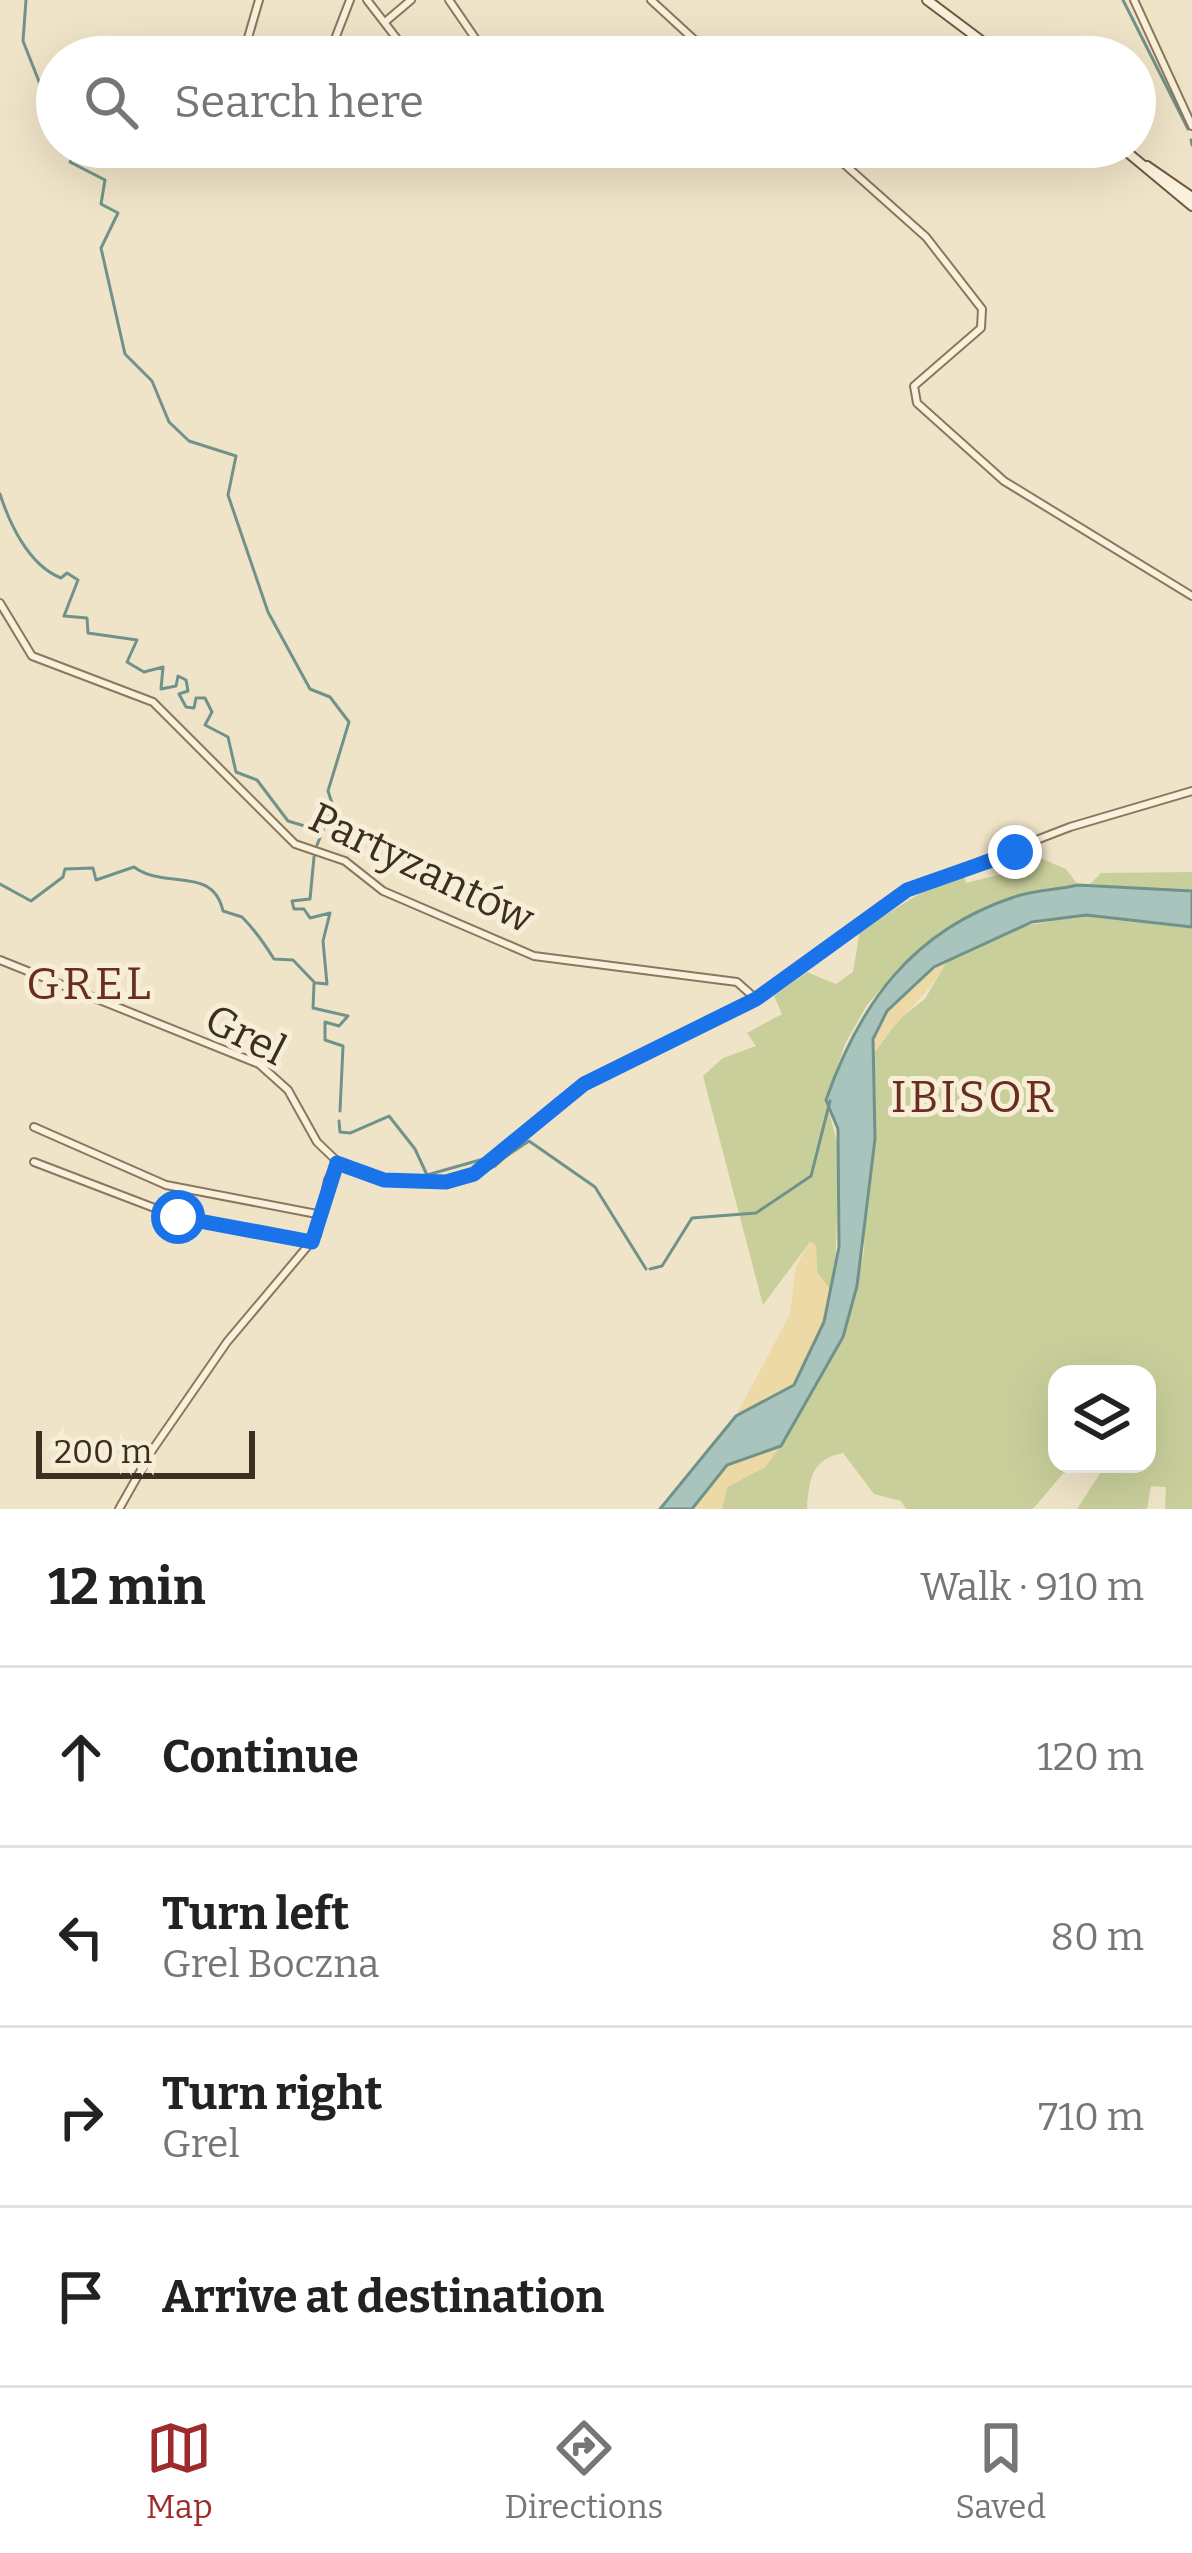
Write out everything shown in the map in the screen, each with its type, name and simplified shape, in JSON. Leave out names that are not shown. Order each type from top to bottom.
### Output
[{"type":"main road","points":[[927,0],[975,36]]},
{"type":"main road","points":[[1146,168],[1192,202]]},
{"type":"street","points":[[248,36],[259,0]]},
{"type":"street","points":[[336,36],[350,0]]},
{"type":"street","points":[[367,0],[395,36]]},
{"type":"street","points":[[385,22],[411,0]]},
{"type":"street","points":[[449,0],[474,36]]},
{"type":"street","points":[[1134,0],[1151,36]]},
{"type":"street","points":[[656,2],[691,36]]},
{"type":"street","points":[[1156,48],[1192,126]]},
{"type":"street","points":[[848,168],[926,238],[982,309],[981,328],[914,386],[917,403],[984,467],[1192,596]]},
{"type":"street","name":"Partyzantów","points":[[0,603],[32,656],[152,703],[295,844],[344,860],[382,891],[534,956],[652,967],[736,982],[756,999]]},
{"type":"street","points":[[119,1509],[153,1448],[227,1342],[312,1242],[337,1163],[384,1180],[466,1178],[493,1163],[584,1084],[756,999],[907,890],[1091,820],[1192,791]]},
{"type":"street","name":"Grel","points":[[0,961],[268,1070],[337,1163]]},
{"type":"street","points":[[34,1127],[166,1185],[322,1215]]},
{"type":"street","points":[[34,1162],[178,1217],[312,1242]]},
{"type":"green space","points":[[1033,855],[1066,869],[1078,885],[1035,891],[898,970],[867,1005],[845,1044],[826,1100],[839,1150],[835,1281],[830,1290],[817,1272],[816,1246],[810,1242],[763,1305],[703,1076],[723,1058],[756,1046],[747,1033],[782,1014],[774,996],[807,972],[836,984],[853,972],[860,930],[935,886],[964,875],[966,883],[1002,874],[1000,866]]},
{"type":"green space","points":[[1192,872],[1192,891],[1090,884],[1101,873]]},
{"type":"green space","points":[[1086,915],[1192,927],[1192,1509],[1165,1509],[1166,1487],[1151,1486],[1147,1509],[1077,1509],[1100,1473],[1156,1473],[1156,1365],[1048,1365],[1048,1473],[1063,1473],[1033,1509],[906,1509],[901,1501],[874,1494],[843,1453],[824,1460],[814,1472],[807,1509],[722,1509],[727,1487],[765,1467],[843,1337],[864,1252],[865,1195],[875,1139],[874,1053],[899,1019],[925,999],[948,959],[1007,929]]},
{"type":"sand","points":[[948,959],[874,1053],[880,1023],[897,997]]},
{"type":"sand","points":[[810,1241],[816,1246],[817,1273],[830,1289],[835,1281],[824,1322],[794,1385],[736,1416],[790,1314],[796,1266]]},
{"type":"sand","points":[[781,1446],[765,1467],[727,1487],[722,1509],[692,1509],[727,1465]]},
{"type":"water","points":[[1078,885],[1192,891],[1192,927],[1086,915],[1032,922],[934,967],[887,1011],[873,1039],[875,1139],[857,1286],[843,1337],[781,1446],[727,1465],[692,1509],[660,1509],[736,1416],[794,1385],[824,1322],[839,1247],[838,1129],[826,1100],[855,1032],[874,1002],[894,975],[946,929],[1014,897]]},
{"type":"waterway","points":[[26,0],[23,41],[36,74]]},
{"type":"waterway","points":[[1123,0],[1141,36]]},
{"type":"waterway","points":[[1156,65],[1188,129]]},
{"type":"waterway","points":[[1191,140],[1192,145]]},
{"type":"waterway","points":[[82,168],[105,180],[101,204],[118,213],[101,248],[125,354],[152,381],[169,422],[189,441],[236,456],[228,495],[268,612],[310,689],[330,697],[349,722],[328,791],[333,806],[317,845]]},
{"type":"waterway","points":[[0,494],[15,529],[39,563],[61,578],[67,573],[78,580],[64,616],[87,618],[88,633],[137,640],[127,662],[144,672],[163,667],[161,689],[176,686],[178,676],[186,680],[188,691],[179,694],[186,707],[194,708],[196,698],[205,698],[212,712],[205,725],[228,737],[236,772],[257,780],[288,821],[318,830]]},
{"type":"waterway","points":[[314,857],[310,899],[292,901],[294,909],[304,909],[310,918],[330,913],[323,941],[327,984],[317,983]]},
{"type":"waterway","points":[[0,884],[31,901],[63,877],[65,869],[93,868],[96,880],[134,867],[146,874],[199,883],[218,897],[223,911],[242,917],[274,959],[293,960],[315,983]]},
{"type":"waterway","points":[[314,984],[313,1008],[348,1016],[339,1026],[325,1022],[325,1040],[343,1046],[340,1111]]},
{"type":"waterway","points":[[650,1269],[662,1266],[692,1218],[756,1213],[811,1176],[830,1101]]},
{"type":"waterway","points":[[339,1121],[340,1132],[350,1133],[389,1116],[415,1149],[427,1175],[494,1156]]},
{"type":"waterway","points":[[505,1157],[529,1141],[595,1187],[646,1269]]},
{"type":"district","name":"GREL","points":[[90,983]]},
{"type":"district","name":"IBISOR","points":[[974,1096]]},
{"type":"route","points":[[178,1217],[312,1242],[337,1163],[359,1175],[384,1180],[446,1182],[474,1174],[584,1084],[756,999],[907,890],[1015,852]]}]
